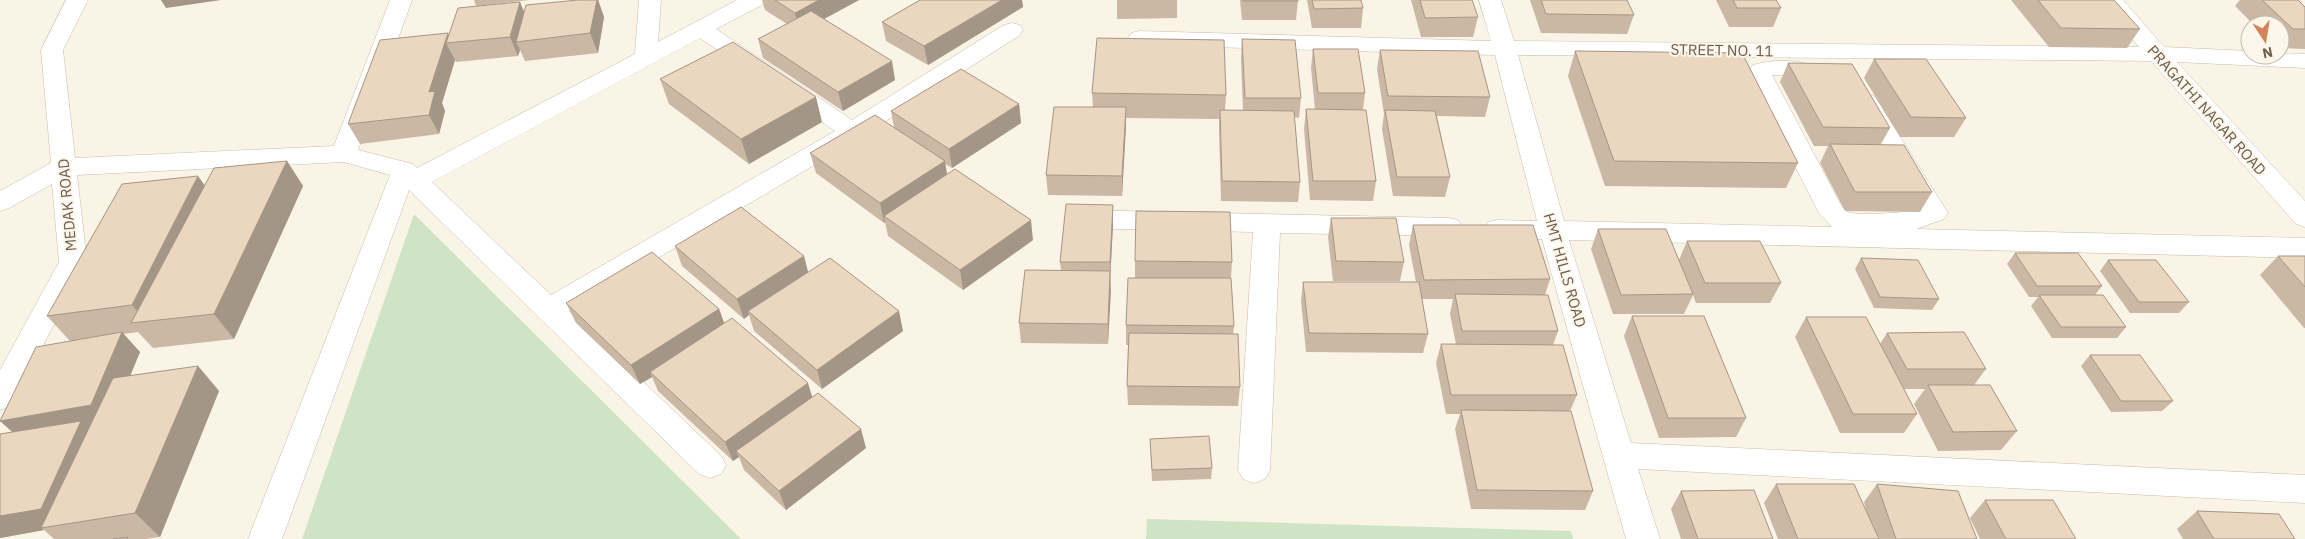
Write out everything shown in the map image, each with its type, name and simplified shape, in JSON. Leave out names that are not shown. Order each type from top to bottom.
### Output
[{"type":"street","name":"MEDAK ROAD","points":[[0,398],[73,262],[52,50],[77,0]]},
{"type":"street","points":[[344,154],[401,0]]},
{"type":"street","points":[[646,56],[650,0]]},
{"type":"street","points":[[265,539],[409,175],[754,0]]},
{"type":"street","name":"HMT HILLS ROAD","points":[[1490,0],[1505,48],[1553,230],[1643,539]]},
{"type":"street","name":"PRAGATHI NAGAR ROAD","points":[[2111,0],[2157,54],[2305,218]]},
{"type":"street","points":[[700,28],[852,131]]},
{"type":"street","points":[[550,309],[852,131],[1012,30]]},
{"type":"street","name":"STREET NO. 11","points":[[1139,38],[1505,48],[1801,60],[2157,54],[2305,60]]},
{"type":"street","points":[[1801,60],[1849,78],[1892,140],[1935,213],[1887,230],[1843,222],[1832,213],[1759,73],[1761,70],[1801,60]]},
{"type":"street","points":[[0,202],[64,167],[344,154],[409,175],[710,465]]},
{"type":"street","points":[[1066,219],[1553,230],[1887,230],[2305,248]]},
{"type":"street","points":[[1254,470],[1267,223]]},
{"type":"street","points":[[1619,455],[2305,489]]},
{"type":"green space","points":[[414,214],[741,539],[302,539]]},
{"type":"green space","points":[[1147,519],[1571,531],[1573,539],[1146,539]]},
{"type":"building","points":[[597,0],[590,33],[516,42],[526,5]]},
{"type":"building","points":[[775,0],[819,0],[795,13]]},
{"type":"building","points":[[920,0],[1002,0],[924,46],[882,22]]},
{"type":"building","points":[[1298,0],[1298,1],[1243,1]]},
{"type":"building","points":[[1312,0],[1361,0],[1363,8],[1314,9]]},
{"type":"building","points":[[1420,0],[1472,0],[1478,17],[1425,18]]},
{"type":"building","points":[[1541,0],[1627,0],[1634,15],[1546,14]]},
{"type":"building","points":[[1733,0],[1776,0],[1781,8],[1737,8]]},
{"type":"building","points":[[2038,0],[2114,0],[2140,29],[2061,28]]},
{"type":"building","points":[[2262,0],[2298,0],[2305,7],[2305,29],[2293,29],[2290,26],[2290,15],[2278,15]]},
{"type":"building","points":[[520,2],[510,37],[446,43],[458,8]]},
{"type":"building","points":[[811,11],[892,61],[838,92],[758,39]]},
{"type":"building","points":[[448,33],[429,92],[435,91],[429,115],[348,124],[380,40]]},
{"type":"building","points":[[1097,38],[1224,40],[1226,95],[1092,93]]},
{"type":"building","points":[[1242,39],[1295,40],[1301,98],[1245,98]]},
{"type":"building","points":[[733,42],[816,97],[741,139],[660,79]]},
{"type":"building","points":[[1313,49],[1358,49],[1365,93],[1318,93]]},
{"type":"building","points":[[1380,50],[1478,51],[1490,97],[1388,96]]},
{"type":"building","points":[[1575,51],[1742,53],[1798,163],[1614,161]]},
{"type":"building","points":[[1874,59],[1926,59],[1966,118],[1911,117]]},
{"type":"building","points":[[1788,63],[1852,64],[1890,128],[1823,127]]},
{"type":"building","points":[[961,69],[1019,104],[949,149],[891,111]]},
{"type":"building","points":[[1054,107],[1126,107],[1122,176],[1046,175]]},
{"type":"building","points":[[1306,109],[1366,110],[1376,181],[1313,181]]},
{"type":"building","points":[[1220,110],[1294,111],[1300,182],[1222,181]]},
{"type":"building","points":[[1385,110],[1435,111],[1450,177],[1397,177]]},
{"type":"building","points":[[875,115],[945,161],[880,203],[810,153]]},
{"type":"building","points":[[1830,144],[1904,145],[1932,192],[1855,192]]},
{"type":"building","points":[[287,161],[214,314],[131,323],[214,168]]},
{"type":"building","points":[[955,169],[1031,220],[960,270],[884,216]]},
{"type":"building","points":[[198,176],[132,305],[47,316],[122,184]]},
{"type":"building","points":[[1066,204],[1113,205],[1110,262],[1060,262]]},
{"type":"building","points":[[741,207],[804,256],[737,299],[675,246]]},
{"type":"building","points":[[1136,211],[1230,212],[1232,262],[1135,261]]},
{"type":"building","points":[[1331,218],[1396,218],[1404,262],[1336,261]]},
{"type":"building","points":[[1413,225],[1533,225],[1550,279],[1424,280]]},
{"type":"building","points":[[1598,229],[1666,229],[1693,294],[1621,295]]},
{"type":"building","points":[[1687,241],[1760,241],[1781,283],[1705,283]]},
{"type":"building","points":[[652,252],[719,309],[631,365],[566,303]]},
{"type":"building","points":[[2015,253],[2078,253],[2102,286],[2037,286]]},
{"type":"building","points":[[2278,256],[2305,256],[2305,287]]},
{"type":"building","points":[[830,258],[899,311],[817,370],[748,311]]},
{"type":"building","points":[[1861,258],[1918,260],[1939,299],[1880,297]]},
{"type":"building","points":[[2108,260],[2156,260],[2189,302],[2139,302]]},
{"type":"building","points":[[1025,270],[1110,271],[1108,324],[1019,323]]},
{"type":"building","points":[[1128,278],[1231,278],[1234,326],[1126,325]]},
{"type":"building","points":[[1303,282],[1419,282],[1428,334],[1309,333]]},
{"type":"building","points":[[1455,294],[1548,295],[1558,331],[1462,331]]},
{"type":"building","points":[[2039,295],[2103,295],[2126,327],[2061,327]]},
{"type":"building","points":[[1632,316],[1704,316],[1746,418],[1668,418]]},
{"type":"building","points":[[1806,317],[1866,317],[1917,414],[1853,414]]},
{"type":"building","points":[[732,318],[808,383],[725,442],[650,372]]},
{"type":"building","points":[[122,332],[91,405],[0,421],[36,347]]},
{"type":"building","points":[[1964,332],[1986,369],[1907,369],[1887,333]]},
{"type":"building","points":[[1129,333],[1238,334],[1240,387],[1127,386]]},
{"type":"building","points":[[1441,344],[1563,345],[1577,395],[1451,395]]},
{"type":"building","points":[[2090,355],[2140,355],[2173,401],[2121,401]]},
{"type":"building","points":[[198,366],[135,513],[41,528],[113,378]]},
{"type":"building","points":[[1928,385],[1990,385],[2017,431],[1953,432]]},
{"type":"building","points":[[818,393],[861,429],[779,491],[736,451]]},
{"type":"building","points":[[1461,410],[1571,411],[1593,491],[1477,490]]},
{"type":"building","points":[[81,421],[41,509],[0,516],[0,434]]},
{"type":"building","points":[[1209,436],[1212,468],[1152,470],[1150,439]]},
{"type":"building","points":[[1776,484],[1854,484],[1879,539],[1798,539]]},
{"type":"building","points":[[1877,484],[1958,491],[1977,539],[1896,539]]},
{"type":"building","points":[[1754,490],[1773,539],[1698,539],[1681,491]]},
{"type":"building","points":[[1985,500],[2053,500],[2076,539],[2006,539]]},
{"type":"building","points":[[2197,511],[2279,514],[2295,539],[2214,539]]}]
